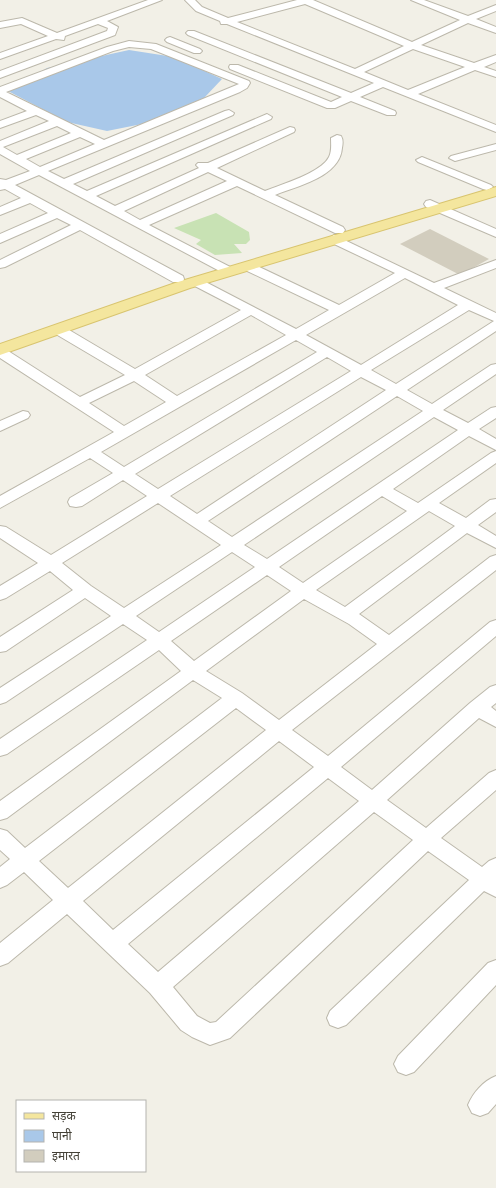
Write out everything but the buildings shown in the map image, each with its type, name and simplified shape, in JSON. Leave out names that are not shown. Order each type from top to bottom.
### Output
[{"type":"main road","points":[[0,351],[196,281],[225,269],[493,188]]},
{"type":"main road","points":[[0,343],[178,279],[247,266],[337,235]]},
{"type":"street","points":[[0,56],[157,0]]},
{"type":"street","points":[[190,0],[199,9],[226,21],[322,61],[493,127]]},
{"type":"street","points":[[153,46],[226,21],[307,0],[414,46],[496,74]]},
{"type":"street","points":[[416,0],[496,30]]},
{"type":"street","points":[[354,73],[414,46],[467,19],[496,8]]},
{"type":"street","points":[[0,25],[22,21],[78,45]]},
{"type":"street","points":[[0,75],[112,32],[113,27],[99,21]]},
{"type":"street","points":[[191,32],[392,113]]},
{"type":"street","points":[[170,40],[206,55]]},
{"type":"street","points":[[2,185],[39,171],[239,88],[245,83],[153,46],[141,44],[120,46],[5,88],[0,93],[103,144]]},
{"type":"street","points":[[0,48],[33,62]]},
{"type":"street","points":[[408,94],[496,58]]},
{"type":"street","points":[[271,83],[322,61]]},
{"type":"street","points":[[228,64],[271,83],[331,106],[381,84]]},
{"type":"street","points":[[0,103],[11,99]]},
{"type":"street","points":[[0,125],[36,111]]},
{"type":"street","points":[[64,184],[229,113]]},
{"type":"street","points":[[86,196],[267,117]]},
{"type":"street","points":[[0,145],[57,122]]},
{"type":"street","points":[[114,211],[290,130]]},
{"type":"street","points":[[7,156],[80,133]]},
{"type":"street","points":[[265,195],[306,178],[332,162],[336,152],[337,138]]},
{"type":"street","points":[[455,158],[496,147]]},
{"type":"street","points":[[181,155],[265,195],[403,274],[434,287],[467,305],[496,318]]},
{"type":"street","points":[[7,156],[39,171],[225,269]]},
{"type":"street","points":[[422,160],[493,188]]},
{"type":"street","points":[[140,224],[236,182]]},
{"type":"street","points":[[2,185],[29,198],[178,279]]},
{"type":"street","points":[[0,211],[29,198]]},
{"type":"street","points":[[434,206],[496,233]]},
{"type":"street","points":[[0,239],[56,214]]},
{"type":"street","points":[[2,264],[79,226]]},
{"type":"street","points":[[434,287],[496,264]]},
{"type":"street","points":[[247,266],[339,310]]},
{"type":"street","points":[[0,503],[403,274]]},
{"type":"street","points":[[196,281],[496,445]]},
{"type":"street","points":[[0,594],[467,305]]},
{"type":"street","points":[[79,403],[135,375],[251,310]]},
{"type":"street","points":[[196,522],[496,325]]},
{"type":"street","points":[[59,330],[135,375],[177,403]]},
{"type":"street","points":[[0,351],[125,433]]},
{"type":"street","points":[[76,502],[326,352]]},
{"type":"street","points":[[0,697],[232,545],[496,368]]},
{"type":"street","points":[[0,749],[496,411]]},
{"type":"street","points":[[0,427],[23,415]]},
{"type":"street","points":[[92,452],[157,497],[266,568],[346,615],[388,644]]},
{"type":"street","points":[[0,812],[194,672],[303,591],[496,456]]},
{"type":"street","points":[[381,489],[465,527],[496,543]]},
{"type":"street","points":[[346,615],[496,504]]},
{"type":"street","points":[[3,538],[51,563],[85,590],[159,640],[194,672],[236,698],[373,801],[427,839],[492,878],[338,1018]]},
{"type":"street","points":[[0,956],[278,731],[496,561]]},
{"type":"street","points":[[0,646],[85,590]]},
{"type":"street","points":[[112,944],[328,767],[496,626]]},
{"type":"street","points":[[158,986],[373,801],[496,692]]},
{"type":"street","points":[[0,879],[236,698]]},
{"type":"street","points":[[477,708],[496,720]]},
{"type":"street","points":[[0,837],[158,986],[189,1023],[210,1034],[222,1031],[427,839],[496,778]]},
{"type":"street","points":[[406,1064],[496,970]]},
{"type":"street","points":[[480,1105],[496,1087]]},
{"type":"green space","points":[[216,213],[249,232],[250,240],[246,244],[234,244],[242,253],[215,255],[196,244],[201,240],[174,228]]},
{"type":"water","points":[[129,50],[174,57],[222,79],[204,98],[142,124],[107,131],[67,122],[8,91],[47,68]]}]
